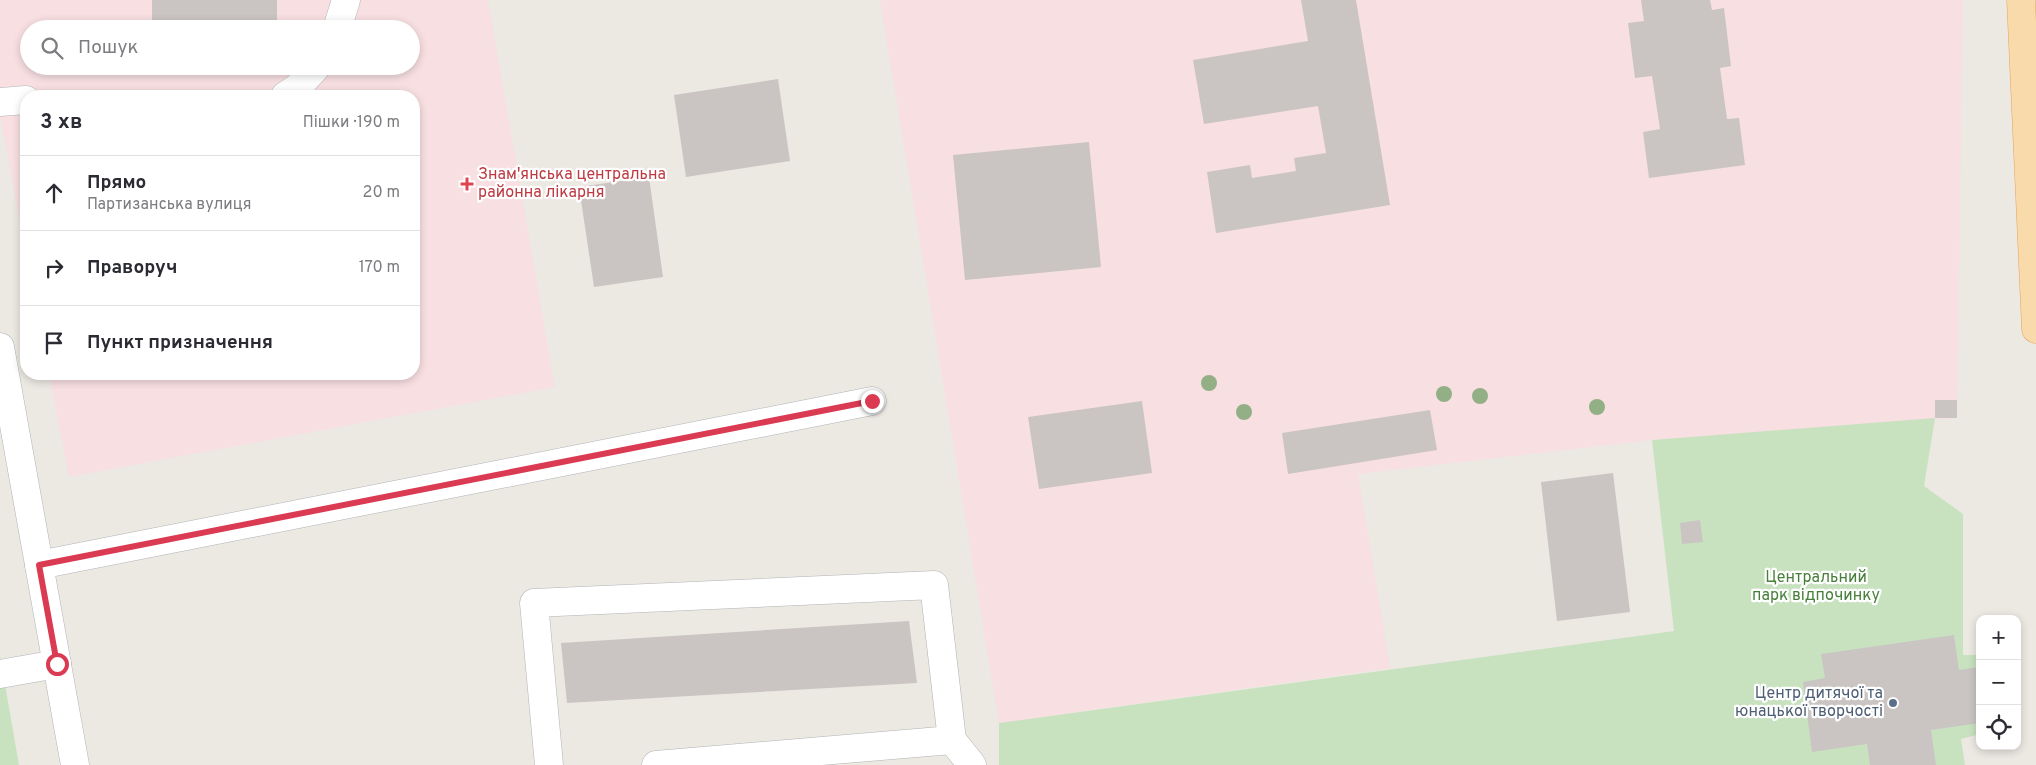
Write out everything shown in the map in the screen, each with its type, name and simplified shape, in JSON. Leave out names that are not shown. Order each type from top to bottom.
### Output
[{"type":"main road","points":[[2021,0],[2036,329]]},
{"type":"street","points":[[340,20],[346,0]]},
{"type":"street","points":[[294,90],[309,75]]},
{"type":"street","points":[[0,102],[20,100]]},
{"type":"street","points":[[0,347],[74,765]]},
{"type":"street","points":[[39,565],[872,401]]},
{"type":"street","points":[[549,765],[534,604],[934,585],[952,740],[972,765]]},
{"type":"street","points":[[0,674],[57,664]]},
{"type":"street","points":[[656,765],[952,740]]},
{"type":"shaded area","name":"Знам'янська центральна районна лікарня","points":[[0,0],[488,0],[555,387],[69,477],[50,380],[420,380],[420,90],[20,90],[20,221],[0,115]]},
{"type":"shaded area","points":[[880,0],[1963,0],[1957,418],[1652,440],[1358,474],[1390,668],[999,723]]},
{"type":"green space","name":"Центральний парк відпочинку","points":[[1935,418],[1924,486],[1963,514],[1963,655],[1976,655],[1976,735],[1961,739],[1965,765],[999,765],[999,723],[1674,631],[1652,440]]},
{"type":"green space","points":[[0,656],[19,765],[0,765]]},
{"type":"building","points":[[152,0],[277,0],[277,20],[152,20]]},
{"type":"building","points":[[1301,0],[1356,0],[1390,205],[1216,233],[1207,172],[1250,165],[1252,178],[1296,171],[1294,158],[1326,153],[1318,106],[1204,124],[1193,60],[1308,41]]},
{"type":"building","points":[[1641,0],[1710,0],[1712,10],[1724,8],[1731,66],[1720,68],[1727,119],[1739,118],[1745,165],[1649,178],[1643,132],[1660,129],[1652,76],[1635,78],[1628,23],[1644,21]]},
{"type":"building","points":[[778,79],[790,161],[686,177],[674,95]]},
{"type":"building","points":[[1089,142],[1101,267],[965,280],[953,155]]},
{"type":"building","points":[[649,177],[663,277],[594,287],[579,187]]},
{"type":"building","points":[[1935,400],[1957,400],[1957,418],[1935,418]]},
{"type":"building","points":[[1142,401],[1152,473],[1039,489],[1028,417]]},
{"type":"building","points":[[1430,410],[1437,450],[1288,474],[1282,433]]},
{"type":"building","points":[[1613,473],[1630,612],[1557,621],[1541,482]]},
{"type":"building","points":[[1700,520],[1703,542],[1682,544],[1680,523]]},
{"type":"building","points":[[909,621],[917,683],[567,703],[561,643]]},
{"type":"building","name":"Центр дитячої та юнацької творчості","points":[[1954,635],[1959,670],[1976,668],[1976,724],[1931,730],[1936,765],[1870,765],[1867,744],[1812,752],[1803,682],[1825,678],[1821,654]]},
{"type":"place","name":"Знам'янська центральна районна лікарня","points":[[467,184]]},
{"type":"place","name":"Центр дитячої та юнацької творчості","points":[[1893,703]]},
{"type":"route","points":[[57,664],[39,565],[872,401]]}]
